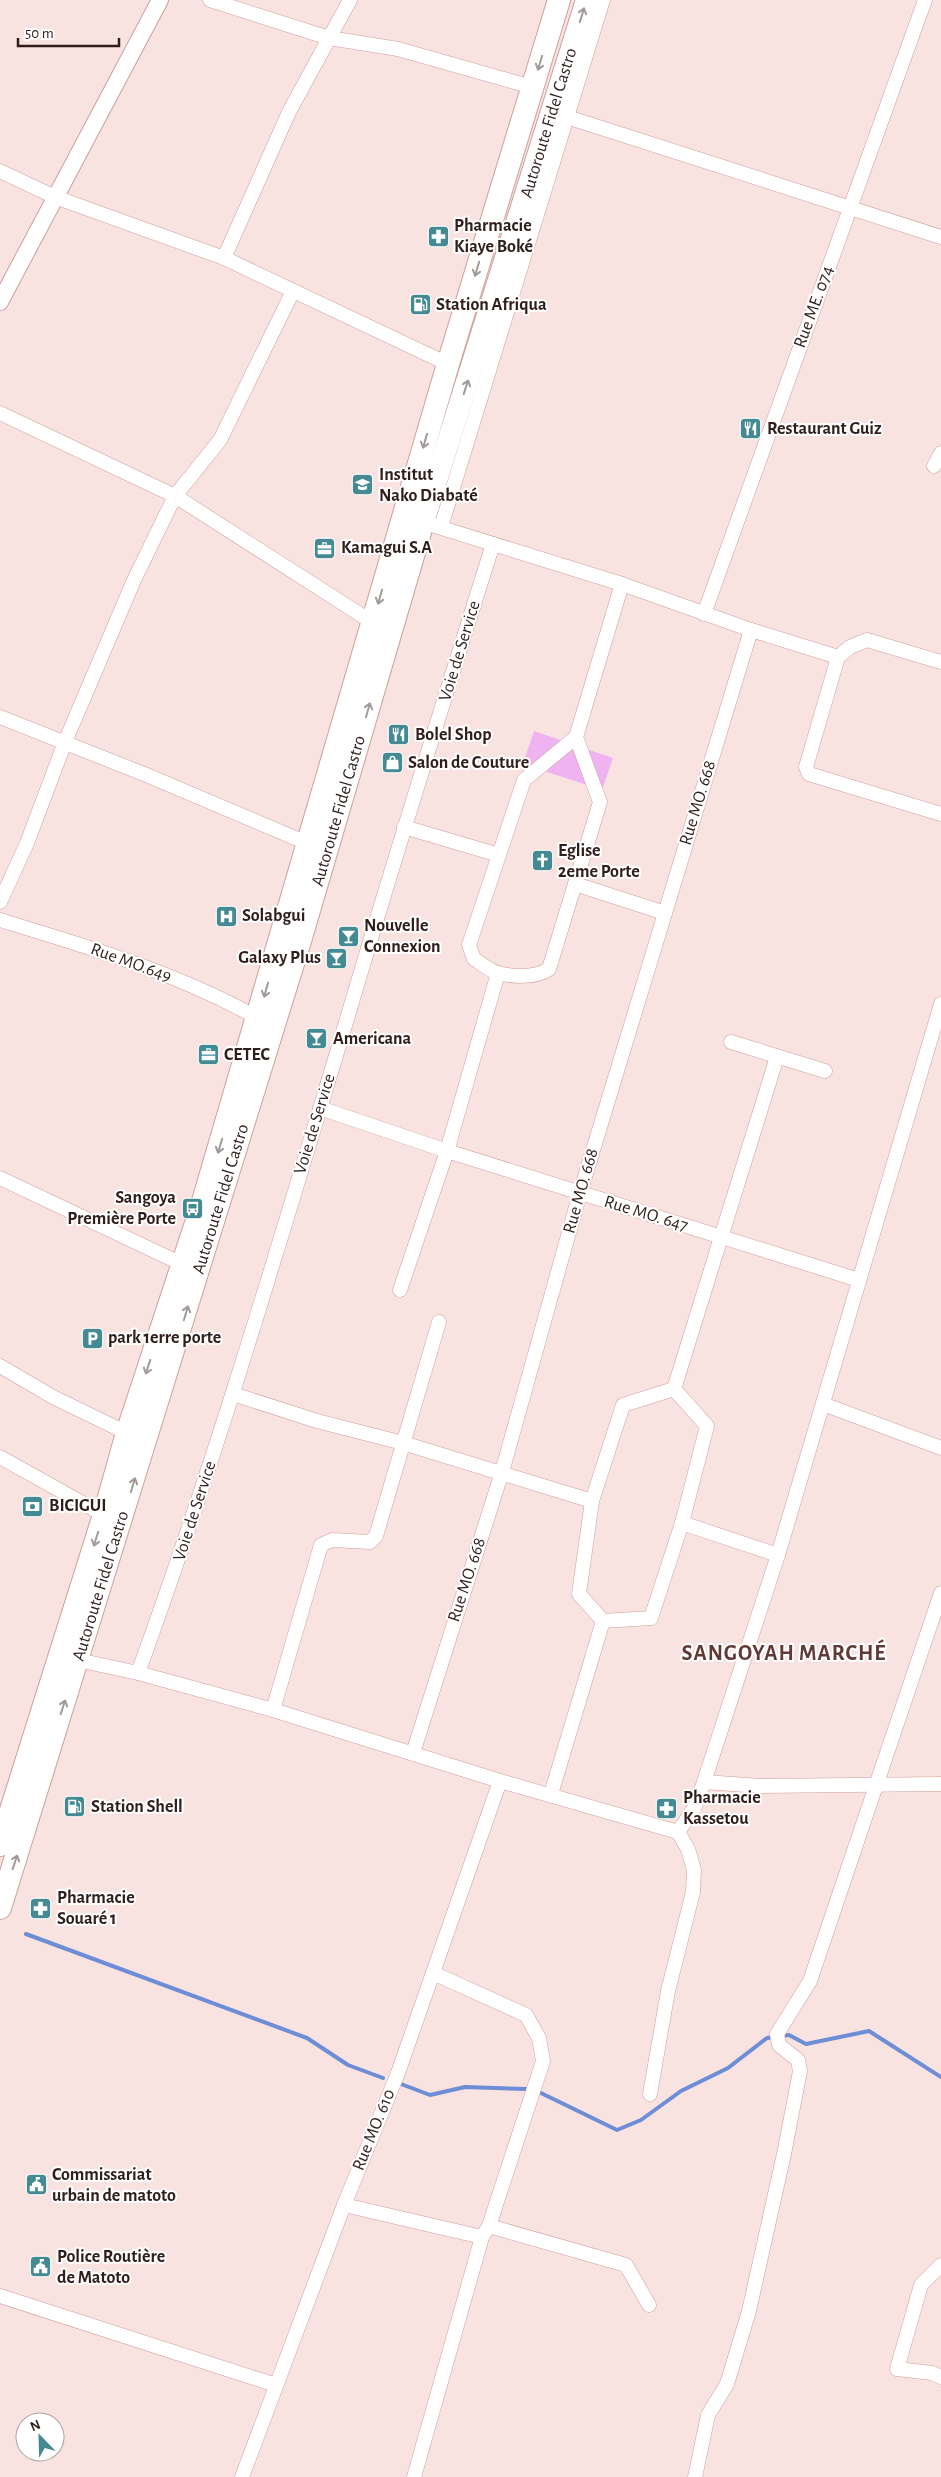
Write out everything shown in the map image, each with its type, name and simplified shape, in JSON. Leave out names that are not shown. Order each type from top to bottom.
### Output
[{"type":"highway","name":"Autoroute Fidel Castro","points":[[2,1834],[104,1514],[127,1433],[182,1264],[258,1018],[307,843],[448,364],[559,0]]},
{"type":"highway","name":"Autoroute Fidel Castro","points":[[0,1908],[530,209],[587,0]]},
{"type":"street","points":[[0,302],[160,0]]},
{"type":"street","points":[[210,0],[329,38],[398,49],[532,87]]},
{"type":"street","points":[[224,258],[289,112],[350,0]]},
{"type":"street","points":[[530,209],[567,118],[603,0]]},
{"type":"street","name":"Rue ME. 074","points":[[704,614],[925,0]]},
{"type":"street","points":[[567,118],[684,153],[941,237]]},
{"type":"street","points":[[0,171],[55,198],[224,258],[448,364]]},
{"type":"street","points":[[0,902],[27,842],[65,742],[134,580],[175,496],[220,440],[292,291]]},
{"type":"street","points":[[0,413],[175,496],[372,622]]},
{"type":"street","points":[[934,466],[941,453]]},
{"type":"street","points":[[432,525],[622,584],[751,630],[838,657]]},
{"type":"street","name":"Voie de Service","points":[[138,1673],[188,1535],[233,1394],[404,827],[493,544]]},
{"type":"street","points":[[576,737],[600,802],[549,969],[542,974],[533,975],[498,973],[474,959],[469,945],[524,780],[576,737],[622,584]]},
{"type":"street","name":"Rue MO. 668","points":[[412,1752],[502,1472],[580,1194],[751,630]]},
{"type":"street","points":[[941,662],[867,640],[850,647],[838,657],[806,767],[809,774],[941,814]]},
{"type":"street","points":[[0,717],[65,742],[307,843]]},
{"type":"street","points":[[404,827],[499,855]]},
{"type":"street","points":[[575,884],[665,913]]},
{"type":"street","name":"Rue MO.649","points":[[0,920],[118,956],[221,997],[258,1018]]},
{"type":"street","points":[[400,1290],[446,1151],[498,973]]},
{"type":"street","points":[[678,1832],[695,1807],[778,1555],[859,1280],[937,1035],[941,1004]]},
{"type":"street","points":[[730,1042],[825,1071]]},
{"type":"street","points":[[674,1389],[777,1057]]},
{"type":"street","name":"Rue MO. 647","points":[[320,1108],[580,1194],[859,1280]]},
{"type":"street","points":[[0,1178],[182,1264]]},
{"type":"street","points":[[273,1710],[321,1545],[332,1540],[370,1542],[376,1536],[439,1322]]},
{"type":"street","points":[[0,1366],[53,1397],[127,1433]]},
{"type":"street","points":[[603,1622],[579,1594],[592,1501],[624,1405],[674,1389]]},
{"type":"street","points":[[603,1622],[651,1618],[682,1523],[707,1426],[674,1389]]},
{"type":"street","points":[[233,1394],[317,1421],[502,1472],[592,1501]]},
{"type":"street","points":[[822,1404],[941,1448]]},
{"type":"street","points":[[0,1456],[104,1514]]},
{"type":"street","points":[[682,1523],[778,1555]]},
{"type":"street","points":[[695,2477],[708,2415],[728,2384],[749,2310],[786,2145],[800,2065],[798,2060],[778,2040],[810,1982],[878,1785],[941,1593]]},
{"type":"street","points":[[551,1794],[603,1622]]},
{"type":"street","points":[[78,1660],[138,1673],[273,1710],[412,1752],[500,1782],[551,1794],[678,1832],[688,1849],[694,1870],[693,1892],[668,1991],[650,2094]]},
{"type":"street","name":"Rue MO. 610","points":[[242,2477],[344,2204],[398,2073],[500,1782]]},
{"type":"street","points":[[704,1782],[760,1786],[941,1784]]},
{"type":"street","points":[[414,2477],[485,2231],[543,2061],[538,2038],[526,2014],[433,1973]]},
{"type":"street","points":[[344,2204],[485,2231],[626,2265],[649,2305]]},
{"type":"street","points":[[941,2265],[921,2285],[897,2369],[932,2372],[941,2377]]},
{"type":"street","points":[[0,2296],[276,2385]]},
{"type":"shaded area","points":[[534,731],[613,758],[602,790],[523,764]]},
{"type":"waterway","points":[[26,1934],[307,2038],[348,2065],[383,2078]]},
{"type":"waterway","points":[[541,2093],[617,2130],[641,2120],[681,2091],[728,2068],[767,2038],[789,2035],[806,2044],[869,2031],[941,2077]]},
{"type":"waterway","points":[[401,2084],[430,2095],[465,2087],[527,2089]]},
{"type":"place","name":"Pharmacie Kiaye Boké","points":[[438,236]]},
{"type":"place","name":"Station Afriqua","points":[[420,305]]},
{"type":"place","name":"Restaurant Guiz","points":[[751,429]]},
{"type":"place","name":"Institut Nako Diabaté","points":[[363,485]]},
{"type":"place","name":"Kamagui S.A","points":[[325,548]]},
{"type":"place","name":"Bolel Shop","points":[[399,735]]},
{"type":"place","name":"Salon de Couture","points":[[392,763]]},
{"type":"place","name":"Eglise 2eme Porte","points":[[542,861]]},
{"type":"place","name":"Solabgui","points":[[226,916]]},
{"type":"place","name":"Nouvelle Connexion","points":[[348,936]]},
{"type":"place","name":"Galaxy Plus","points":[[337,958]]},
{"type":"place","name":"Americana","points":[[317,1039]]},
{"type":"place","name":"CETEC","points":[[208,1055]]},
{"type":"place","name":"Sangoya Première Porte","points":[[192,1208]]},
{"type":"place","name":"park 1erre porte","points":[[92,1338]]},
{"type":"place","name":"BICIGUI","points":[[33,1506]]},
{"type":"place","name":"Station Shell","points":[[75,1807]]},
{"type":"place","name":"Pharmacie Kassetou","points":[[667,1808]]},
{"type":"place","name":"Pharmacie Souaré 1","points":[[41,1908]]},
{"type":"place","name":"Commissariat urbain de matoto","points":[[36,2185]]},
{"type":"place","name":"Police Routière de Matoto","points":[[41,2267]]},
{"type":"district","name":"SANGOYAH MARCHÉ","points":[[784,1653]]}]
